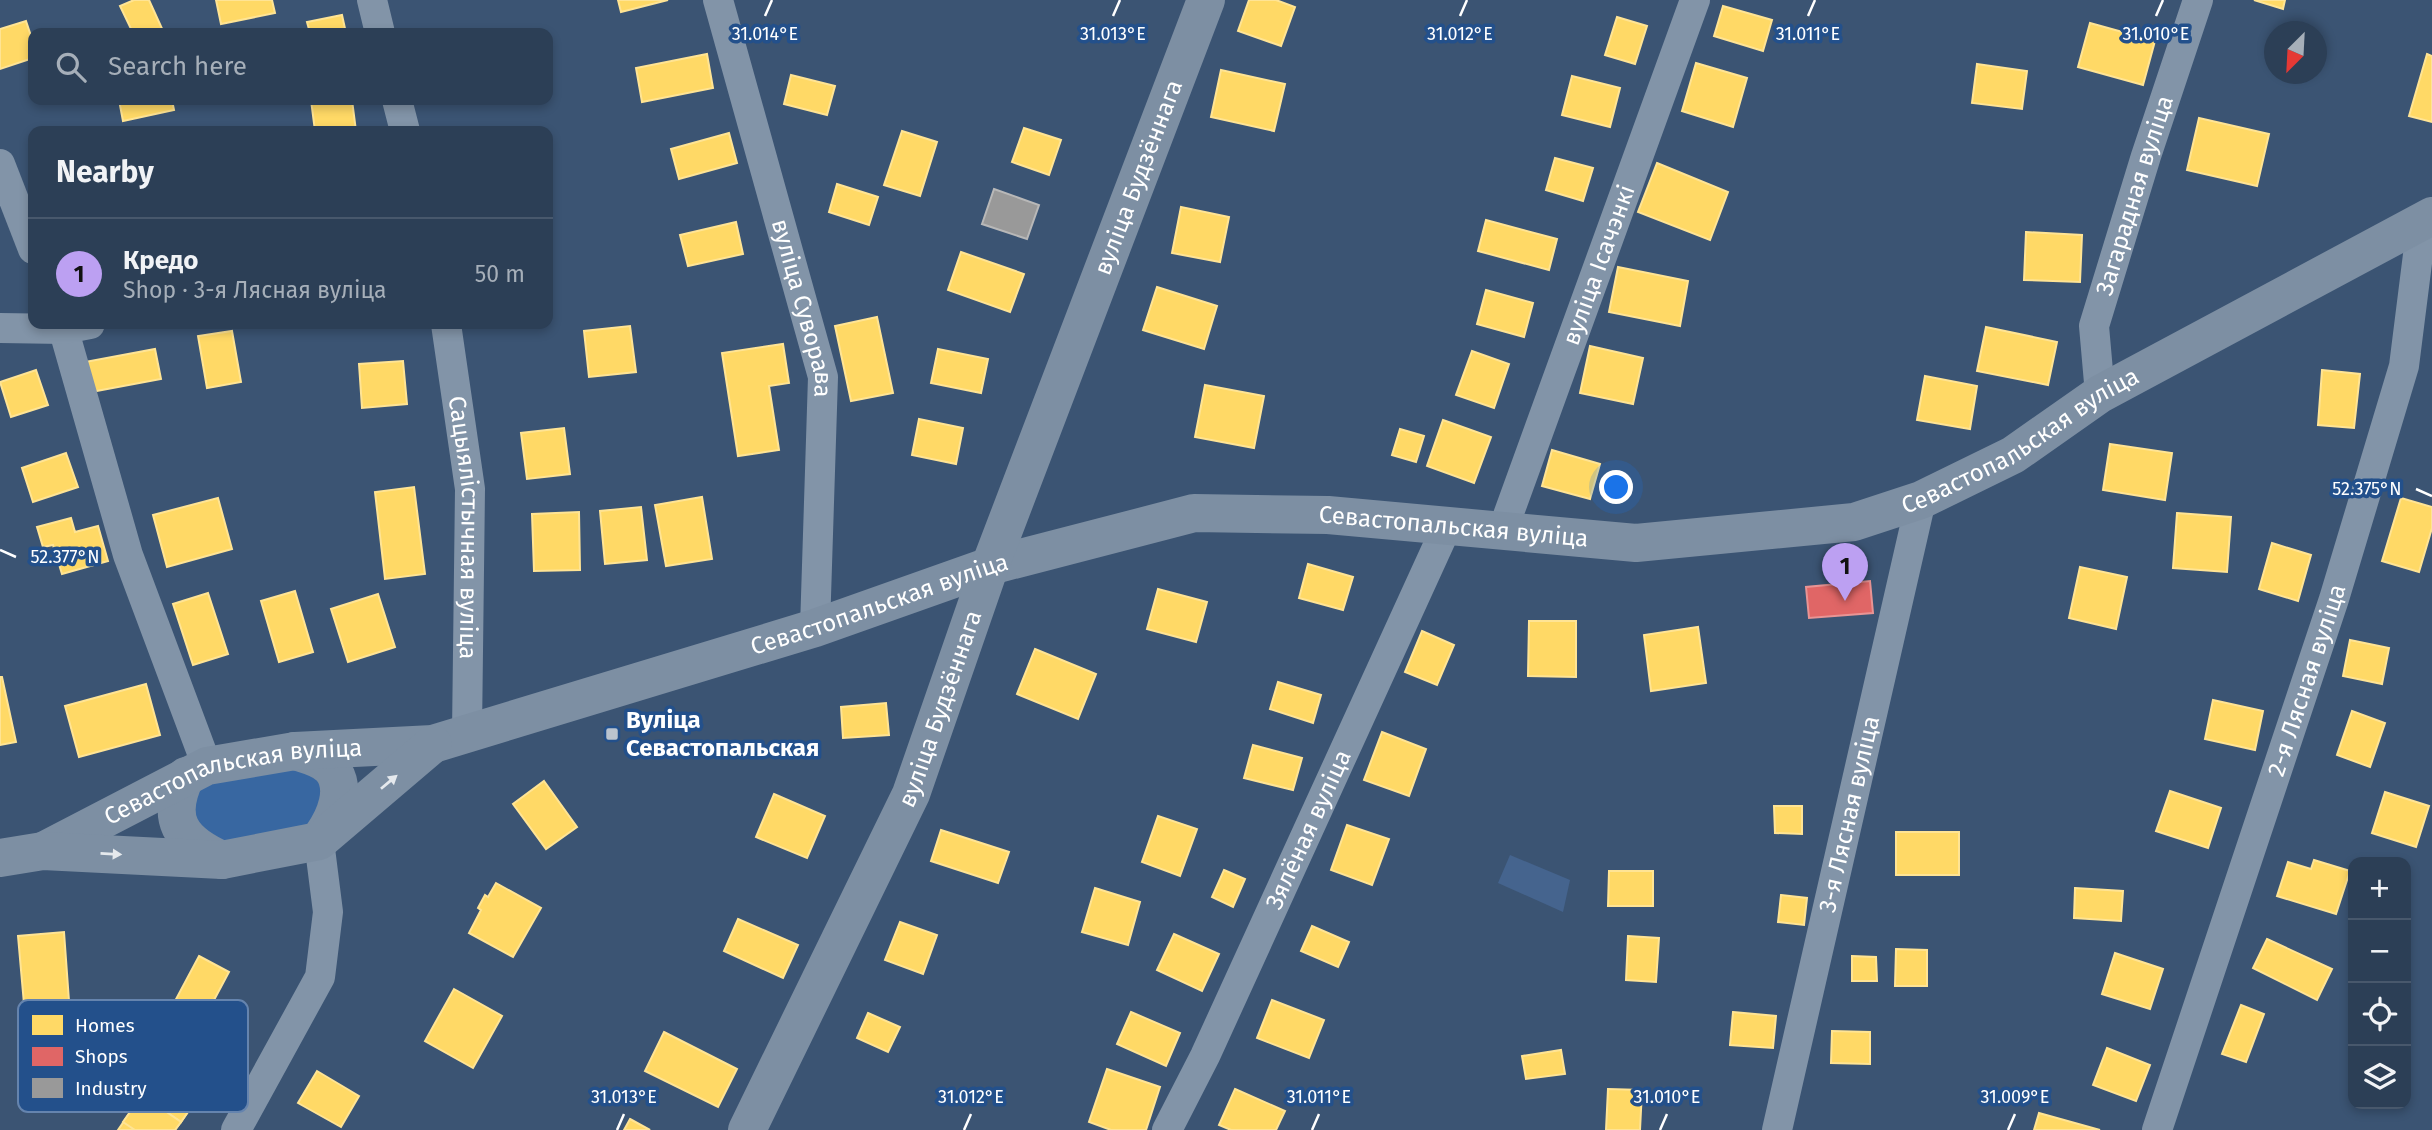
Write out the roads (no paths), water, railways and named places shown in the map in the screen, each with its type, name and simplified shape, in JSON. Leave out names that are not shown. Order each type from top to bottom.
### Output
[{"type":"street","points":[[372,0],[379,28]]},
{"type":"street","name":"вуліца Суворава","points":[[718,0],[823,377],[815,628]]},
{"type":"street","name":"вуліца Будзённага","points":[[747,1130],[911,794],[990,566],[1206,0]]},
{"type":"street","name":"вуліца Ісачэнкі","points":[[1502,532],[1695,0]]},
{"type":"street","name":"Загарадная вуліца","points":[[2099,394],[2094,326],[2150,143],[2198,0]]},
{"type":"street","points":[[398,105],[404,126]]},
{"type":"street","points":[[0,164],[28,236]]},
{"type":"street","name":"Севастопальская вуліца","points":[[43,851],[196,771],[295,751],[450,739],[815,628],[990,566],[1194,513],[1328,515],[1636,543],[1854,522],[1921,500],[2013,455],[2099,394],[2427,219]]},
{"type":"street","name":"2-я Лясная вуліца","points":[[2157,1130],[2334,599],[2404,366],[2427,219]]},
{"type":"street","points":[[0,328],[28,327]]},
{"type":"street","points":[[73,329],[128,555],[196,771],[178,792],[175,808],[179,824],[188,839],[203,851],[222,860]]},
{"type":"street","name":"Сацыялістычная вуліца","points":[[447,329],[470,489],[450,739]]},
{"type":"street","name":"3-я Лясная вуліца","points":[[1777,1130],[1921,500]]},
{"type":"street","name":"Зялёная вуліца","points":[[1167,1130],[1205,1056],[1447,526]]},
{"type":"street","name":"Севастопальская вуліца","points":[[0,858],[43,851],[222,860],[319,841],[450,739]]},
{"type":"street","points":[[248,1108],[320,977],[328,912],[319,841],[334,819],[338,783],[332,769],[318,759],[295,751]]},
{"type":"street","points":[[236,1130],[246,1112]]},
{"type":"place","name":"Кредо","points":[[1845,601]]},
{"type":"place","name":"Вуліца Севастопальская","points":[[612,734]]}]
